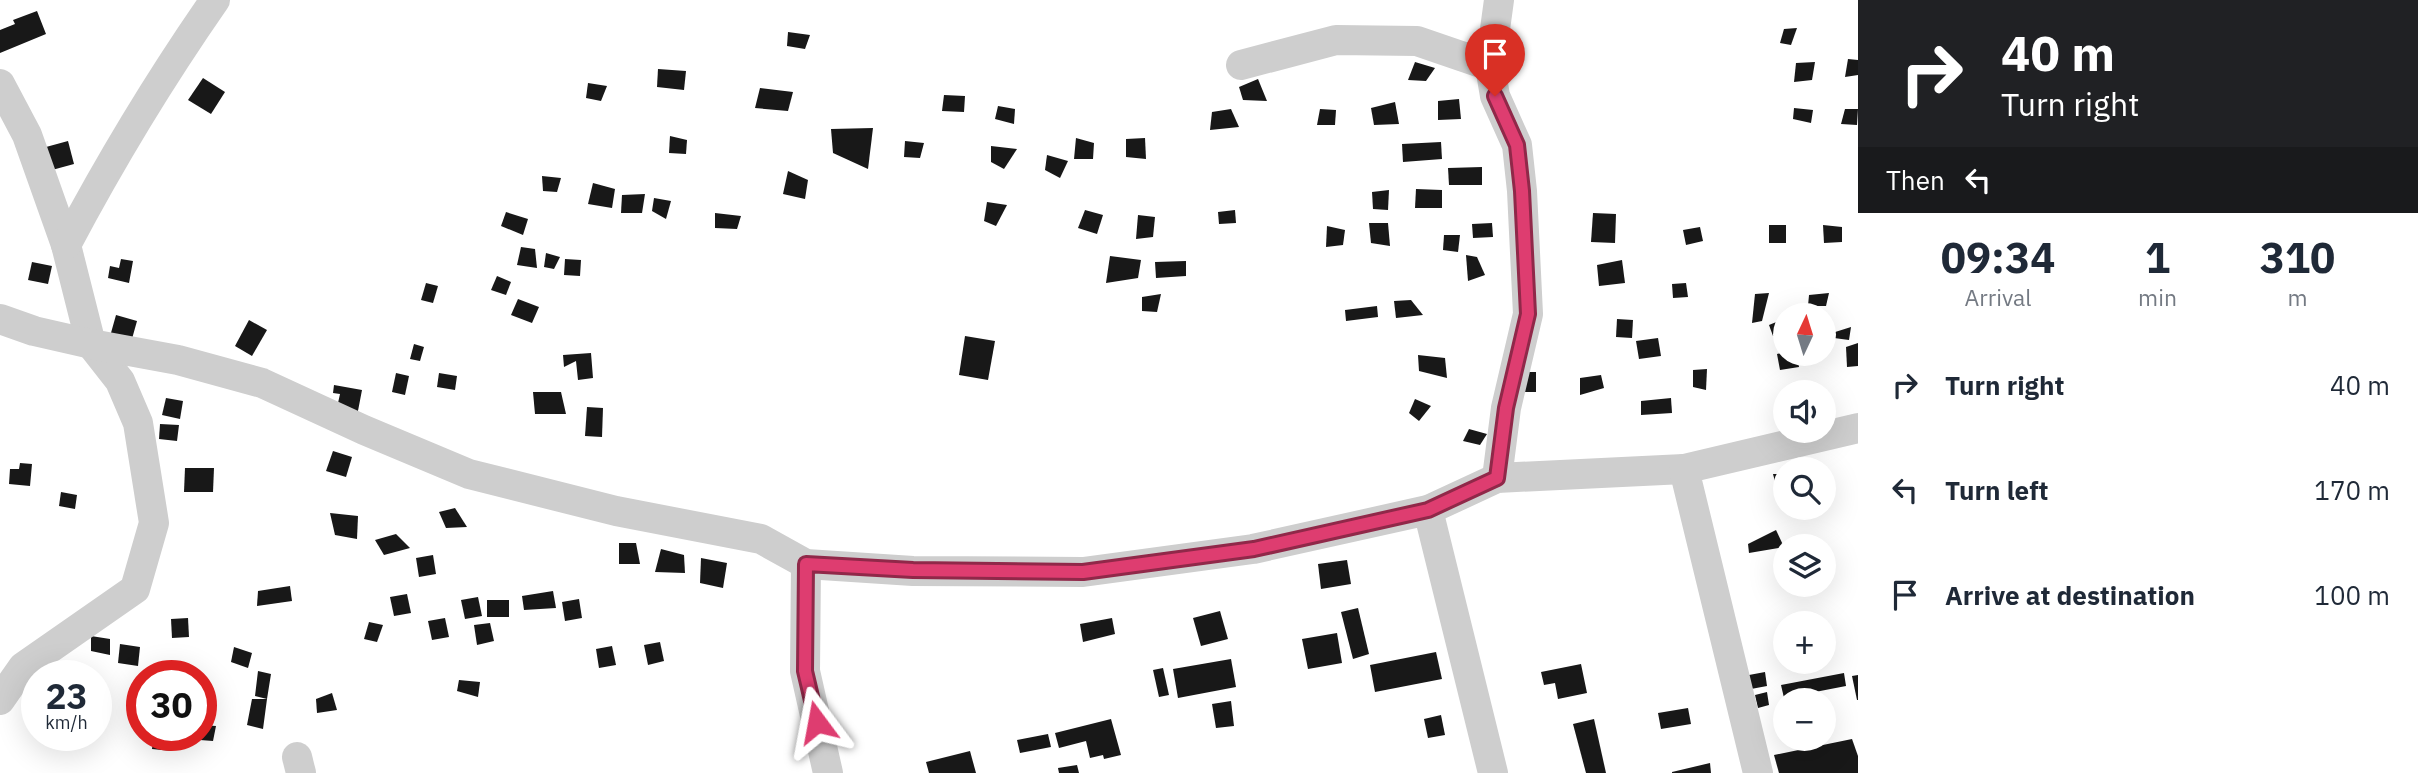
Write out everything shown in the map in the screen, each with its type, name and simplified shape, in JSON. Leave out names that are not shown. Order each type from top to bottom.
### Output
[{"type":"street","points":[[66,245],[104,172],[165,72],[215,0]]},
{"type":"street","points":[[1497,478],[1506,408],[1528,314],[1517,145],[1495,96],[1490,66],[1499,0]]},
{"type":"street","points":[[1241,65],[1336,40],[1377,40],[1417,41],[1490,66]]},
{"type":"street","points":[[0,84],[27,135],[66,245],[91,344],[120,381],[138,423],[154,523],[135,590],[23,667],[0,700]]},
{"type":"street","points":[[0,319],[34,331],[178,360],[262,383],[469,474],[616,511],[761,539],[806,564],[913,570],[1083,572],[1254,549],[1428,510],[1497,478],[1684,469],[1858,428]]},
{"type":"street","points":[[1684,469],[1758,773]]},
{"type":"street","points":[[1428,510],[1493,773]]},
{"type":"street","points":[[806,564],[805,671],[828,773]]},
{"type":"building","points":[[37,11],[46,34],[0,53],[0,30],[15,24],[13,20]]},
{"type":"building","points":[[1797,28],[1791,45],[1780,43],[1784,29]]},
{"type":"building","points":[[788,32],[810,35],[805,49],[787,46]]},
{"type":"building","points":[[1848,59],[1858,60],[1858,75],[1845,77]]},
{"type":"building","points":[[1415,62],[1435,68],[1426,81],[1408,80]]},
{"type":"building","points":[[1815,62],[1812,80],[1794,82],[1796,63]]},
{"type":"building","points":[[658,69],[686,71],[684,90],[657,87]]},
{"type":"building","points":[[203,78],[225,92],[211,114],[188,100]]},
{"type":"building","points":[[1258,79],[1267,101],[1243,100],[1239,87]]},
{"type":"building","points":[[588,83],[607,86],[601,101],[586,98]]},
{"type":"building","points":[[760,88],[793,92],[788,111],[755,108]]},
{"type":"building","points":[[944,95],[965,96],[964,112],[942,111]]},
{"type":"building","points":[[1459,99],[1461,119],[1438,120],[1438,101]]},
{"type":"building","points":[[1395,102],[1399,124],[1374,125],[1371,108]]},
{"type":"building","points":[[998,106],[1015,109],[1014,124],[995,119]]},
{"type":"building","points":[[1794,108],[1813,110],[1811,123],[1793,119]]},
{"type":"building","points":[[1231,109],[1239,127],[1210,130],[1212,112]]},
{"type":"building","points":[[1320,109],[1336,110],[1335,125],[1317,125]]},
{"type":"building","points":[[1845,109],[1858,109],[1857,125],[1841,124]]},
{"type":"building","points":[[873,128],[868,169],[833,153],[831,129]]},
{"type":"building","points":[[670,136],[687,140],[686,154],[669,153]]},
{"type":"building","points":[[1076,138],[1094,143],[1093,159],[1074,159]]},
{"type":"building","points":[[1145,138],[1146,159],[1126,157],[1126,139]]},
{"type":"building","points":[[68,141],[74,164],[52,170],[46,147]]},
{"type":"building","points":[[905,141],[924,143],[920,158],[904,157]]},
{"type":"building","points":[[1441,142],[1442,159],[1403,162],[1402,144]]},
{"type":"building","points":[[991,146],[1017,149],[1004,169],[991,162]]},
{"type":"building","points":[[1047,155],[1068,161],[1060,178],[1045,170]]},
{"type":"building","points":[[1482,167],[1482,185],[1449,185],[1448,168]]},
{"type":"building","points":[[788,171],[808,180],[805,199],[783,194]]},
{"type":"building","points":[[542,176],[561,178],[557,192],[543,191]]},
{"type":"building","points":[[593,183],[615,189],[612,208],[588,204]]},
{"type":"building","points":[[1416,189],[1442,190],[1442,208],[1415,208]]},
{"type":"building","points":[[1389,190],[1388,210],[1373,209],[1372,192]]},
{"type":"building","points":[[645,194],[642,213],[621,213],[622,195]]},
{"type":"building","points":[[654,198],[671,201],[666,219],[652,211]]},
{"type":"building","points":[[987,202],[1007,205],[996,226],[984,221]]},
{"type":"building","points":[[1085,210],[1103,215],[1097,234],[1078,228]]},
{"type":"building","points":[[1235,210],[1236,223],[1219,224],[1218,212]]},
{"type":"building","points":[[506,212],[528,219],[523,235],[501,226]]},
{"type":"building","points":[[715,213],[741,216],[737,229],[715,228]]},
{"type":"building","points":[[1593,213],[1616,214],[1615,243],[1591,242]]},
{"type":"building","points":[[1138,215],[1155,217],[1153,237],[1136,239]]},
{"type":"building","points":[[1369,223],[1388,223],[1390,246],[1371,243]]},
{"type":"building","points":[[1492,223],[1493,237],[1473,238],[1472,224]]},
{"type":"building","points":[[1769,225],[1786,225],[1786,243],[1769,243]]},
{"type":"building","points":[[1823,225],[1842,227],[1842,242],[1824,243]]},
{"type":"building","points":[[1327,226],[1345,230],[1343,245],[1326,247]]},
{"type":"building","points":[[1700,227],[1703,241],[1686,245],[1683,230]]},
{"type":"building","points":[[1444,235],[1460,235],[1458,252],[1443,250]]},
{"type":"building","points":[[521,247],[535,249],[537,268],[517,265]]},
{"type":"building","points":[[546,253],[560,257],[554,269],[544,267]]},
{"type":"building","points":[[1466,255],[1477,257],[1485,275],[1468,281]]},
{"type":"building","points":[[1110,256],[1141,260],[1138,278],[1106,283]]},
{"type":"building","points":[[121,259],[133,261],[129,283],[108,278],[110,266],[119,268]]},
{"type":"building","points":[[565,259],[581,260],[580,276],[564,275]]},
{"type":"building","points":[[1622,260],[1625,283],[1599,286],[1597,265]]},
{"type":"building","points":[[1186,261],[1186,276],[1156,278],[1155,262]]},
{"type":"building","points":[[32,262],[52,266],[48,284],[28,280]]},
{"type":"building","points":[[497,276],[511,282],[506,295],[491,290]]},
{"type":"building","points":[[426,283],[438,286],[433,303],[421,300]]},
{"type":"building","points":[[1686,283],[1688,297],[1673,298],[1672,284]]},
{"type":"building","points":[[1769,293],[1762,321],[1752,323],[1755,294]]},
{"type":"building","points":[[1829,293],[1827,303],[1808,303],[1809,295]]},
{"type":"building","points":[[1161,294],[1157,312],[1142,311],[1142,297]]},
{"type":"building","points":[[518,299],[539,307],[532,323],[511,315]]},
{"type":"building","points":[[1411,300],[1423,315],[1396,318],[1394,301]]},
{"type":"building","points":[[1377,306],[1378,317],[1346,321],[1345,310]]},
{"type":"building","points":[[116,315],[137,321],[130,346],[109,340]]},
{"type":"building","points":[[1617,319],[1633,320],[1632,338],[1616,337]]},
{"type":"building","points":[[249,320],[267,330],[252,356],[235,346]]},
{"type":"building","points":[[1851,327],[1849,340],[1836,338],[1836,332]]},
{"type":"building","points":[[965,336],[995,341],[988,380],[959,375]]},
{"type":"building","points":[[1658,338],[1661,356],[1639,359],[1636,341]]},
{"type":"building","points":[[1858,343],[1858,366],[1847,367],[1846,347]]},
{"type":"building","points":[[414,344],[424,347],[420,361],[410,359]]},
{"type":"building","points":[[591,353],[593,378],[578,380],[576,361],[564,367],[563,355]]},
{"type":"building","points":[[1418,355],[1445,358],[1447,378],[1419,371]]},
{"type":"building","points":[[1779,366],[1799,366],[1799,367],[1780,370]]},
{"type":"building","points":[[1707,369],[1706,390],[1693,387],[1693,370]]},
{"type":"building","points":[[1517,372],[1536,372],[1536,392],[1518,392]]},
{"type":"building","points":[[396,373],[409,376],[405,395],[392,392]]},
{"type":"building","points":[[439,373],[457,376],[455,390],[437,387]]},
{"type":"building","points":[[1601,375],[1604,388],[1580,395],[1580,378]]},
{"type":"building","points":[[334,385],[362,390],[357,416],[336,412],[340,394],[333,393]]},
{"type":"building","points":[[533,392],[561,392],[566,414],[535,414]]},
{"type":"building","points":[[166,398],[183,401],[180,419],[162,415]]},
{"type":"building","points":[[1671,398],[1672,413],[1641,415],[1641,401]]},
{"type":"building","points":[[1415,399],[1431,406],[1419,421],[1409,413]]},
{"type":"building","points":[[587,407],[603,408],[602,437],[585,436]]},
{"type":"building","points":[[160,424],[179,425],[177,441],[159,439]]},
{"type":"building","points":[[1469,429],[1487,434],[1480,445],[1463,441]]},
{"type":"building","points":[[333,451],[352,457],[346,477],[326,471]]},
{"type":"building","points":[[20,463],[32,464],[30,486],[9,484],[10,469],[19,469]]},
{"type":"building","points":[[185,468],[214,468],[213,492],[184,492]]},
{"type":"building","points":[[61,492],[77,495],[75,509],[59,506]]},
{"type":"building","points":[[455,508],[467,527],[446,528],[439,512]]},
{"type":"building","points":[[330,513],[358,516],[357,539],[335,535]]},
{"type":"building","points":[[1776,530],[1778,534],[1773,534],[1773,549],[1749,553],[1748,544]]},
{"type":"building","points":[[396,534],[410,548],[384,555],[375,540]]},
{"type":"building","points":[[619,543],[636,543],[640,564],[619,564]]},
{"type":"building","points":[[661,549],[684,555],[685,573],[655,572]]},
{"type":"building","points":[[433,555],[436,574],[419,577],[416,558]]},
{"type":"building","points":[[701,558],[727,563],[723,588],[700,583]]},
{"type":"building","points":[[1347,560],[1351,584],[1321,589],[1318,564]]},
{"type":"building","points":[[290,586],[292,601],[257,606],[258,591]]},
{"type":"building","points":[[553,591],[556,608],[524,610],[522,596]]},
{"type":"building","points":[[407,594],[411,613],[394,616],[390,597]]},
{"type":"building","points":[[478,597],[482,616],[465,619],[461,600]]},
{"type":"building","points":[[579,599],[582,618],[565,621],[562,602]]},
{"type":"building","points":[[487,600],[509,600],[509,617],[487,617]]},
{"type":"building","points":[[1358,608],[1369,654],[1353,659],[1341,612]]},
{"type":"building","points":[[1220,611],[1228,639],[1201,646],[1193,618]]},
{"type":"building","points":[[188,618],[189,637],[172,638],[171,619]]},
{"type":"building","points":[[445,618],[449,637],[432,640],[428,621]]},
{"type":"building","points":[[1112,618],[1115,634],[1083,642],[1080,624]]},
{"type":"building","points":[[369,622],[383,625],[377,642],[364,639]]},
{"type":"building","points":[[490,623],[494,641],[477,645],[474,625]]},
{"type":"building","points":[[1337,633],[1342,663],[1308,669],[1302,639]]},
{"type":"building","points":[[91,636],[110,639],[110,655],[91,651]]},
{"type":"building","points":[[660,642],[664,661],[648,665],[644,645]]},
{"type":"building","points":[[120,644],[140,647],[139,660],[126,660],[126,664],[118,663]]},
{"type":"building","points":[[612,646],[616,665],[599,668],[596,649]]},
{"type":"building","points":[[234,647],[252,653],[248,668],[231,662]]},
{"type":"building","points":[[1436,652],[1442,679],[1375,692],[1370,665]]},
{"type":"building","points":[[1231,659],[1236,687],[1178,698],[1173,669]]},
{"type":"building","points":[[1581,664],[1587,693],[1558,699],[1555,683],[1544,685],[1541,672]]},
{"type":"building","points":[[1163,668],[1169,695],[1159,697],[1153,670]]},
{"type":"building","points":[[258,671],[271,674],[267,699],[255,696]]},
{"type":"building","points":[[1765,672],[1767,686],[1751,689],[1749,675]]},
{"type":"building","points":[[1844,673],[1846,686],[1782,688],[1781,685]]},
{"type":"building","points":[[1858,675],[1858,700],[1857,700],[1852,676]]},
{"type":"building","points":[[459,680],[480,682],[478,697],[457,691]]},
{"type":"building","points":[[1767,692],[1769,705],[1758,708],[1755,695]]},
{"type":"building","points":[[332,693],[337,710],[317,713],[316,699]]},
{"type":"building","points":[[252,699],[267,699],[263,729],[247,725]]},
{"type":"building","points":[[1231,701],[1234,726],[1216,728],[1212,704]]},
{"type":"building","points":[[1688,708],[1691,724],[1661,729],[1658,713]]},
{"type":"building","points":[[1441,715],[1445,735],[1428,738],[1424,719]]},
{"type":"building","points":[[1111,719],[1121,755],[1104,759],[1103,755],[1090,758],[1086,741],[1059,748],[1055,733]]},
{"type":"building","points":[[1594,719],[1606,773],[1586,773],[1573,724]]},
{"type":"building","points":[[1048,734],[1051,747],[1020,753],[1017,740]]},
{"type":"building","points":[[1852,739],[1858,756],[1858,773],[1779,773],[1774,755],[1794,751],[1836,751],[1836,742]]},
{"type":"building","points":[[970,751],[976,773],[929,773],[926,762]]},
{"type":"building","points":[[1710,763],[1711,773],[1672,773],[1672,772]]},
{"type":"building","points":[[1077,765],[1079,773],[1059,773],[1058,768]]},
{"type":"route","points":[[817,722],[805,671],[806,564],[913,570],[1083,572],[1254,549],[1428,510],[1497,478],[1506,408],[1528,314],[1517,145],[1495,96]]}]
